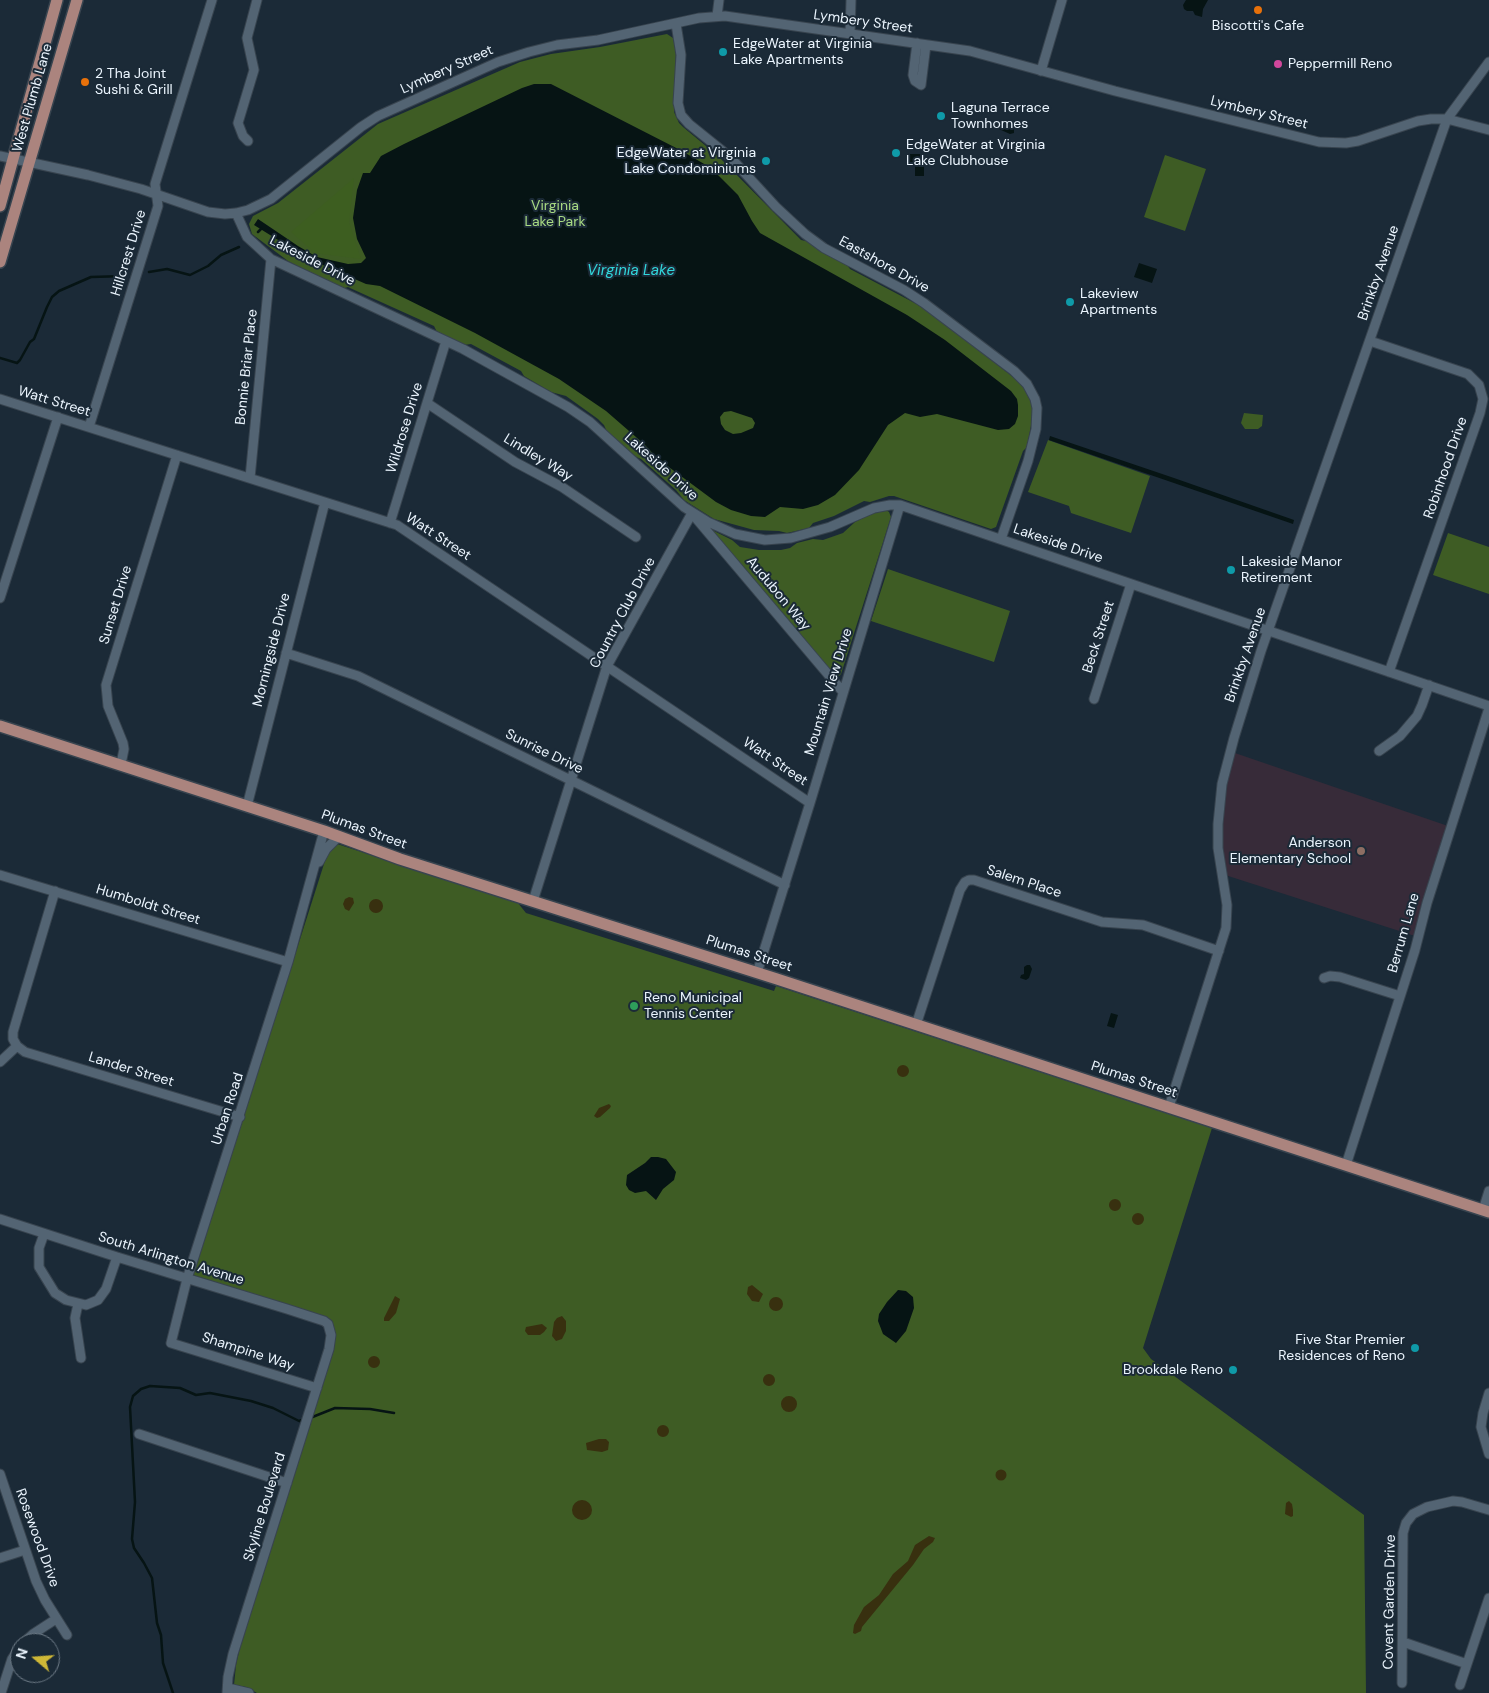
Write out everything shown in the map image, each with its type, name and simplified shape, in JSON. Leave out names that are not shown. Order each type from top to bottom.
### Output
[{"type":"main road","name":"West Plumb Lane","points":[[0,206],[57,0]]},
{"type":"main road","name":"West Plumb Lane","points":[[0,262],[77,0]]},
{"type":"main road","name":"Plumas Street","points":[[0,726],[324,831],[400,859],[916,1024],[1486,1211]]},
{"type":"street","name":"Hillcrest Drive","points":[[89,427],[158,206],[155,184],[212,0]]},
{"type":"street","points":[[248,141],[243,136],[238,123],[254,70],[246,38],[257,0]]},
{"type":"street","points":[[717,16],[719,0]]},
{"type":"street","points":[[850,34],[852,0]]},
{"type":"street","points":[[1041,71],[1062,0]]},
{"type":"street","name":"Lymbery Street","points":[[236,213],[248,210],[271,199],[378,116],[498,62],[557,45],[603,40],[717,16],[978,53],[1115,91],[1319,142],[1339,143],[1358,140],[1418,121],[1447,119],[1489,130]]},
{"type":"street","name":"Eastshore Drive","points":[[676,24],[681,55],[678,103],[682,115],[689,124],[730,157],[776,207],[805,234],[824,248],[919,300],[1014,371],[1028,384],[1037,408],[1036,429],[1029,456],[1001,539]]},
{"type":"street","name":"Brinkby Avenue","points":[[1169,1107],[1226,928],[1227,905],[1218,848],[1218,820],[1222,784],[1234,738],[1268,630],[1447,119],[1489,62]]},
{"type":"street","points":[[0,156],[88,175],[156,194],[208,212],[236,213]]},
{"type":"street","name":"Lakeside Drive","points":[[236,213],[246,237],[271,259],[446,341],[541,391],[580,414],[692,513],[735,534],[753,539],[777,540],[791,538],[819,531],[874,508],[890,505],[900,506],[1489,707]]},
{"type":"street","name":"Bonnie Briar Place","points":[[250,478],[271,259]]},
{"type":"street","name":"Wildrose Drive","points":[[390,523],[446,341]]},
{"type":"street","name":"Robinhood Drive","points":[[1370,341],[1468,374],[1479,385],[1483,398],[1480,413],[1389,672]]},
{"type":"street","name":"Watt Street","points":[[0,399],[397,525],[810,803]]},
{"type":"street","name":"Lindley Way","points":[[427,403],[515,462],[562,487],[636,537]]},
{"type":"street","points":[[0,598],[58,417]]},
{"type":"street","name":"Sunset Drive","points":[[121,764],[124,749],[108,706],[106,685],[177,455]]},
{"type":"street","name":"Morningside Drive","points":[[247,806],[324,502]]},
{"type":"street","name":"Mountain View Drive","points":[[756,973],[785,885],[900,506]]},
{"type":"street","name":"Country Club Drive","points":[[533,901],[607,666],[692,513]]},
{"type":"street","name":"Audubon Way","points":[[692,513],[843,692]]},
{"type":"street","name":"Beck Street","points":[[1094,699],[1131,584]]},
{"type":"street","name":"Sunrise Drive","points":[[286,653],[358,676],[785,885]]},
{"type":"street","points":[[1379,751],[1389,745],[1409,726],[1422,705],[1429,685]]},
{"type":"street","name":"Berrum Lane","points":[[1346,1165],[1416,950],[1427,902],[1489,707]]},
{"type":"street","name":"Urban Road","points":[[171,1342],[187,1279],[288,962],[324,831]]},
{"type":"street","name":"Urban Road","points":[[310,883],[324,852],[339,836]]},
{"type":"street","name":"Humboldt Street","points":[[0,875],[288,962]]},
{"type":"street","name":"Salem Place","points":[[916,1024],[960,890],[965,882],[969,880],[974,880],[1102,922],[1143,925],[1219,951]]},
{"type":"street","points":[[0,1062],[17,1046],[13,1039],[13,1032],[55,891]]},
{"type":"street","points":[[1324,978],[1330,976],[1340,977],[1400,996]]},
{"type":"street","name":"Lander Street","points":[[17,1046],[26,1052],[240,1117]]},
{"type":"street","points":[[1486,1211],[1489,1190]]},
{"type":"street","name":"South Arlington Avenue","points":[[0,1219],[320,1320],[328,1324],[330,1330]]},
{"type":"street","points":[[44,1234],[39,1248],[39,1268],[55,1293],[66,1300],[78,1304],[92,1303],[103,1295],[117,1257]]},
{"type":"street","points":[[78,1304],[75,1318],[81,1358]]},
{"type":"street","name":"Skyline Boulevard","points":[[227,1691],[233,1654],[331,1342],[330,1330]]},
{"type":"street","name":"Shampine Way","points":[[171,1342],[317,1388]]},
{"type":"street","points":[[1489,1393],[1482,1413],[1481,1427],[1489,1454]]},
{"type":"street","points":[[139,1434],[287,1483]]},
{"type":"street","name":"Rosewood Drive","points":[[0,1474],[39,1588],[67,1635]]},
{"type":"street","name":"Covent Garden Drive","points":[[1402,1683],[1403,1533],[1406,1523],[1413,1514],[1427,1507],[1453,1501],[1489,1510]]},
{"type":"street","points":[[0,1558],[26,1550]]},
{"type":"street","points":[[1460,1685],[1489,1598]]},
{"type":"street","points":[[35,1633],[56,1619]]},
{"type":"street","points":[[1402,1642],[1467,1664]]},
{"type":"street","points":[[1,1693],[10,1665]]},
{"type":"street","points":[[227,1691],[249,1693]]},
{"type":"shaded area","points":[[1232,752],[1451,827],[1418,937],[1222,874],[1220,803]]},
{"type":"green space","name":"Virginia Lake","points":[[667,34],[673,38],[676,52],[674,112],[683,127],[718,156],[801,240],[810,242],[847,265],[850,269],[926,309],[1022,384],[1030,397],[1032,420],[1027,447],[1023,451],[996,527],[991,529],[894,496],[870,502],[864,501],[834,516],[813,523],[809,528],[787,533],[754,530],[714,519],[684,500],[676,490],[641,459],[632,455],[607,432],[604,425],[598,419],[566,396],[551,392],[524,376],[521,371],[471,344],[464,345],[437,332],[434,326],[348,287],[342,289],[288,261],[252,234],[249,224],[253,216],[278,203],[378,124],[520,62],[551,54]]},
{"type":"green space","points":[[1165,155],[1206,169],[1185,231],[1144,217]]},
{"type":"green space","points":[[354,178],[349,222],[361,259],[315,253],[291,232]]},
{"type":"green space","points":[[1244,413],[1263,415],[1262,426],[1258,429],[1245,429],[1241,423]]},
{"type":"green space","points":[[1048,440],[1150,476],[1131,533],[1071,513],[1069,506],[1028,492]]},
{"type":"green space","points":[[886,510],[891,517],[841,674],[838,677],[835,677],[710,529],[732,540],[740,547],[759,550],[781,550],[790,548],[797,543],[813,539],[823,540],[843,533],[855,522],[874,512]]},
{"type":"green space","points":[[1448,533],[1489,547],[1489,594],[1433,575]]},
{"type":"green space","points":[[888,569],[1010,611],[994,662],[871,621]]},
{"type":"green space","points":[[331,842],[518,903],[526,913],[774,991],[776,986],[1212,1128],[1143,1348],[1151,1359],[1364,1515],[1366,1693],[257,1693],[246,1687],[234,1685],[241,1643],[334,1344],[325,1317],[193,1275]]},
{"type":"sand","points":[[353,898],[354,903],[349,911],[345,909],[343,904],[345,899]]},
{"type":"sand","points":[[376,899],[381,901],[383,906],[381,911],[376,913],[371,911],[369,906],[371,901]]},
{"type":"sand","points":[[903,1065],[909,1071],[903,1077],[897,1071]]},
{"type":"sand","points":[[609,1104],[610,1108],[600,1117],[594,1116],[599,1108]]},
{"type":"sand","points":[[1115,1199],[1121,1205],[1115,1211],[1109,1205]]},
{"type":"sand","points":[[1136,1213],[1140,1213],[1144,1219],[1140,1225],[1136,1225],[1132,1221],[1132,1217]]},
{"type":"sand","points":[[752,1285],[763,1294],[759,1302],[752,1301],[747,1294],[748,1287]]},
{"type":"sand","points":[[395,1296],[400,1299],[396,1313],[389,1321],[384,1321],[384,1318]]},
{"type":"sand","points":[[776,1297],[781,1299],[783,1304],[781,1309],[776,1311],[771,1309],[769,1304],[771,1299]]},
{"type":"sand","points":[[562,1316],[566,1321],[566,1331],[562,1339],[556,1341],[552,1336],[554,1322]]},
{"type":"sand","points":[[542,1324],[547,1328],[540,1335],[528,1335],[525,1331],[526,1327]]},
{"type":"sand","points":[[374,1356],[380,1362],[374,1368],[368,1362]]},
{"type":"sand","points":[[769,1374],[775,1380],[769,1386],[763,1380]]},
{"type":"sand","points":[[789,1396],[797,1404],[789,1412],[781,1404]]},
{"type":"sand","points":[[661,1425],[665,1425],[669,1431],[665,1437],[661,1437],[657,1433],[657,1429]]},
{"type":"sand","points":[[606,1439],[609,1442],[608,1450],[602,1452],[587,1450],[586,1443]]},
{"type":"sand","points":[[999,1470],[1003,1470],[1006,1475],[1005,1479],[999,1480],[996,1477],[996,1473]]},
{"type":"sand","points":[[582,1500],[589,1503],[592,1510],[589,1517],[582,1520],[575,1517],[572,1510],[575,1503]]},
{"type":"sand","points":[[1289,1501],[1292,1504],[1293,1510],[1293,1516],[1291,1517],[1285,1514],[1286,1503]]},
{"type":"sand","points":[[929,1536],[935,1538],[933,1542],[924,1549],[862,1627],[861,1631],[853,1633],[854,1625],[864,1607],[879,1595],[893,1574],[908,1561],[915,1545]]},
{"type":"water","points":[[1186,0],[1208,0],[1203,9],[1202,17],[1195,15],[1193,11],[1184,9],[1183,5]]},
{"type":"water","name":"Virginia Lake","points":[[534,84],[551,84],[682,151],[711,168],[738,195],[760,233],[907,315],[945,340],[1011,391],[1017,399],[1018,405],[1018,416],[1015,424],[1009,429],[998,430],[937,414],[920,417],[905,413],[888,425],[859,470],[835,495],[818,505],[803,509],[780,507],[765,517],[751,516],[731,510],[716,502],[658,459],[644,444],[606,411],[559,379],[475,333],[380,286],[366,284],[307,258],[254,225],[258,219],[317,257],[348,264],[361,263],[366,258],[357,239],[353,218],[357,190],[363,173],[370,173],[381,156]],"holes":[[[731,411],[752,418],[755,423],[753,428],[733,434],[725,430],[721,424],[720,417],[724,412]]]},
{"type":"water","points":[[969,122],[979,124],[999,122],[1010,124],[1014,127],[1014,133],[1010,134],[992,126],[963,127],[958,125]]},
{"type":"water","points":[[910,154],[924,154],[924,176],[915,176],[915,162],[910,162]]},
{"type":"water","points":[[1139,263],[1157,269],[1152,283],[1134,277]]},
{"type":"water","points":[[1050,436],[1294,520],[1293,524],[1049,440]]},
{"type":"water","points":[[1030,965],[1032,969],[1029,978],[1026,980],[1020,978],[1024,974],[1024,967]]},
{"type":"water","points":[[1111,1013],[1118,1015],[1114,1028],[1107,1026]]},
{"type":"water","points":[[651,1157],[666,1159],[676,1172],[674,1180],[663,1189],[656,1200],[646,1191],[635,1193],[629,1190],[626,1185],[627,1175]]},
{"type":"water","points":[[898,1290],[906,1291],[913,1297],[914,1308],[906,1331],[896,1343],[883,1334],[878,1321],[879,1314]]},
{"type":"waterway","points":[[258,232],[261,229]]},
{"type":"waterway","points":[[149,272],[167,269],[190,275],[208,266],[221,255],[239,247]]},
{"type":"waterway","points":[[0,358],[17,363],[20,360],[30,342],[34,339],[52,297],[59,291],[91,277],[125,276]]},
{"type":"waterway","points":[[173,1693],[163,1663],[161,1635],[157,1623],[152,1578],[134,1548],[132,1539],[135,1502],[130,1407],[133,1396],[141,1389],[150,1386],[180,1388],[196,1395],[210,1393],[251,1401],[273,1408],[299,1421],[305,1419]]},
{"type":"waterway","points":[[310,1418],[335,1408],[370,1409],[394,1413]]},
{"type":"place","name":"Biscotti's Cafe","points":[[1258,10]]},
{"type":"place","name":"EdgeWater at Virginia Lake Apartments","points":[[723,52]]},
{"type":"place","name":"Peppermill Reno","points":[[1278,64]]},
{"type":"place","name":"2 Tha Joint Sushi & Grill","points":[[85,82]]},
{"type":"place","name":"Laguna Terrace Townhomes","points":[[941,116]]},
{"type":"place","name":"EdgeWater at Virginia Lake Clubhouse","points":[[896,153]]},
{"type":"place","name":"EdgeWater at Virginia Lake Condominiums","points":[[766,161]]},
{"type":"place","name":"Lakeview Apartments","points":[[1070,302]]},
{"type":"place","name":"Lakeside Manor Retirement","points":[[1231,570]]},
{"type":"place","name":"Anderson Elementary School","points":[[1361,851]]},
{"type":"place","name":"Reno Municipal Tennis Center","points":[[634,1006]]},
{"type":"place","name":"Five Star Premier Residences of Reno","points":[[1415,1348]]},
{"type":"place","name":"Brookdale Reno","points":[[1233,1370]]},
{"type":"park label","name":"Virginia Lake Park","points":[[555,214]]}]
